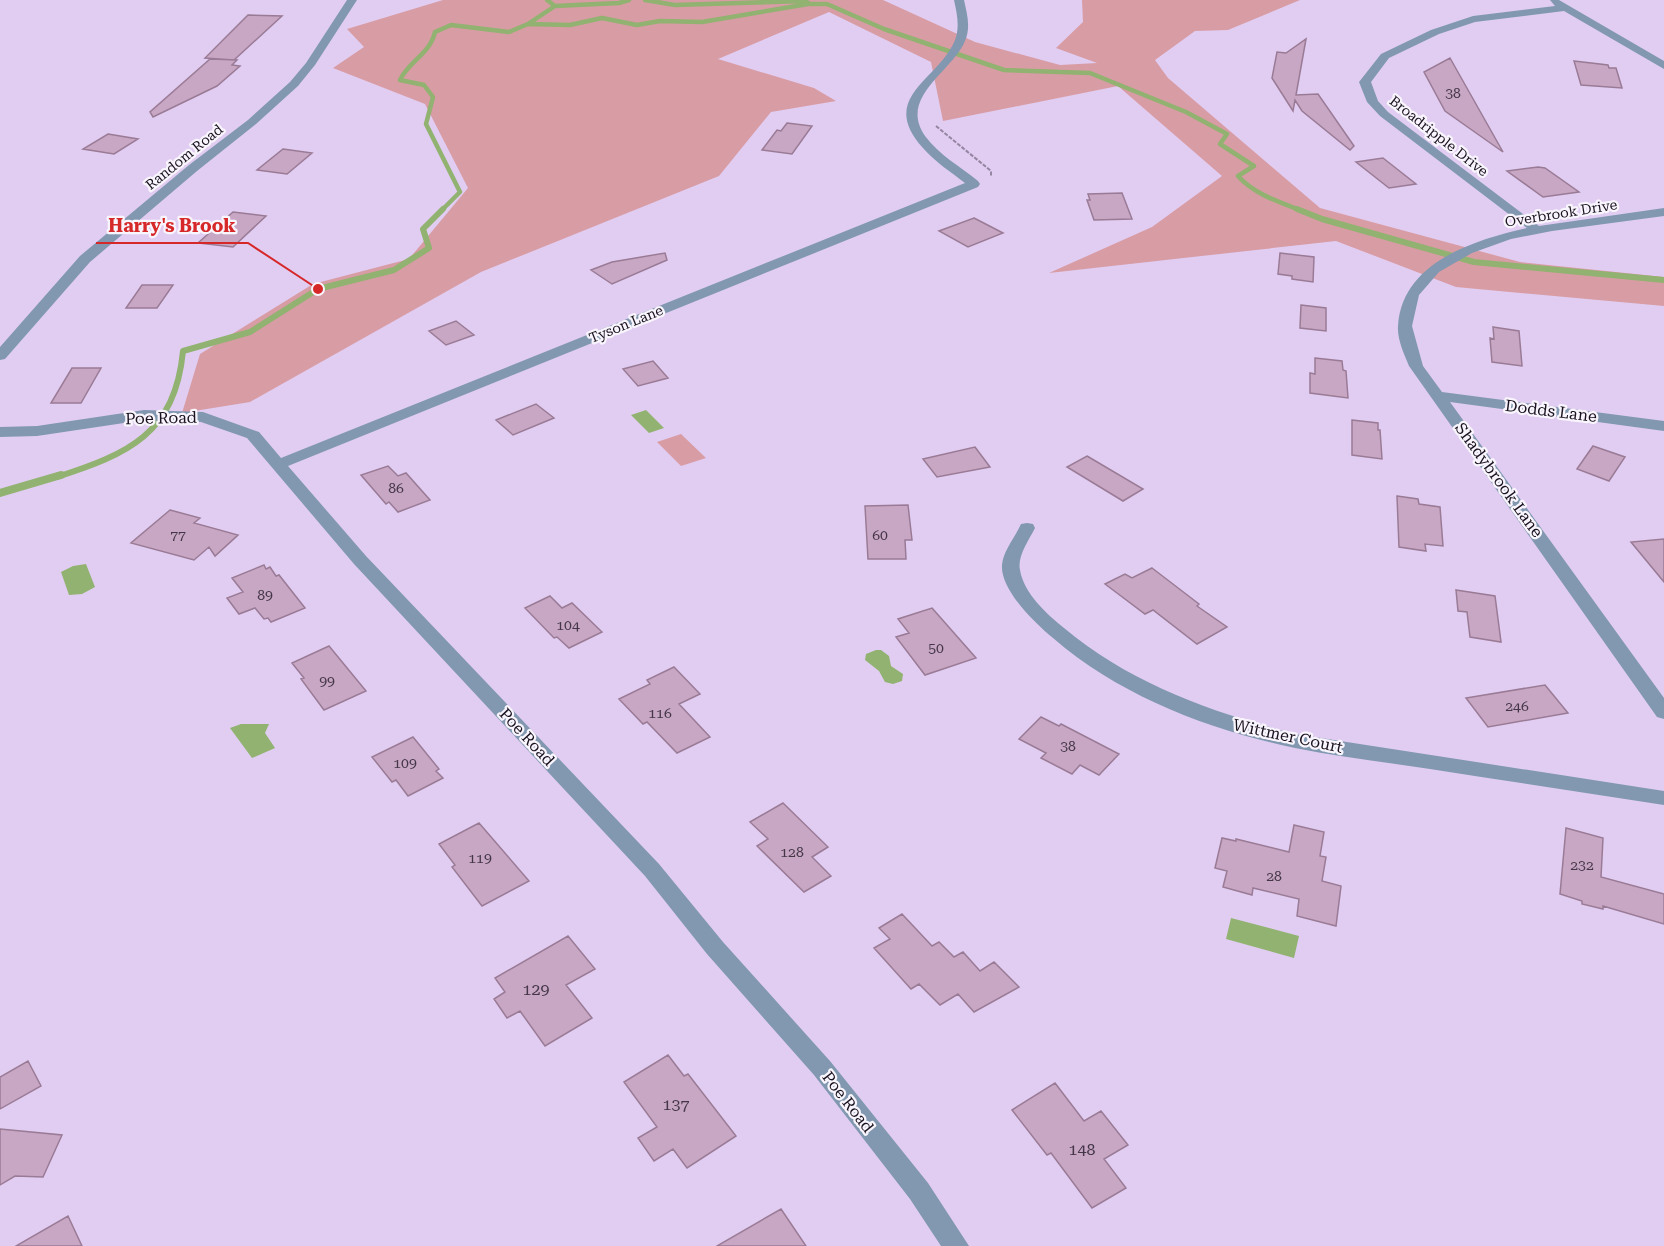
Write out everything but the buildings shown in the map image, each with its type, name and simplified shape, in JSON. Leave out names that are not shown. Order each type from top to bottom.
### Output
[{"type":"street","name":"Random Road","points":[[0,356],[85,259],[193,168],[252,122],[294,84],[310,65],[351,0]]},
{"type":"street","name":"Tyson Lane","points":[[279,464],[974,184],[923,140],[912,118],[915,95],[953,53],[964,27],[964,14],[959,0]]},
{"type":"street","points":[[1553,0],[1664,66]]},
{"type":"street","name":"Broadripple Drive","points":[[1537,230],[1384,114],[1373,102],[1365,82],[1385,56],[1435,32],[1473,19],[1564,8]]},
{"type":"street","name":"Overbrook Drive","points":[[1465,251],[1501,238],[1537,230],[1664,212]]},
{"type":"street","name":"Shadybrook Lane","points":[[1465,251],[1432,270],[1413,294],[1407,309],[1405,326],[1408,347],[1416,366],[1664,712]]},
{"type":"street","name":"Dodds Lane","points":[[1437,396],[1664,426]]},
{"type":"street","name":"Poe Road","points":[[0,432],[37,431],[144,415],[204,417],[253,435],[360,560],[652,870],[715,948],[822,1068],[919,1191],[956,1246]]},
{"type":"street","name":"Wittmer Court","points":[[1027,528],[1010,568],[1021,591],[1037,614],[1062,637],[1100,665],[1143,690],[1186,709],[1239,727],[1295,741],[1664,798]]},
{"type":"path","points":[[929,119],[991,171],[991,178]]},
{"type":"shaded area","points":[[443,0],[883,0],[975,42],[1060,65],[1097,63],[1056,48],[1083,22],[1082,0],[1300,0],[1228,30],[1195,31],[1155,60],[1168,78],[1320,208],[1520,262],[1664,277],[1664,306],[1456,287],[1336,241],[1049,273],[1152,227],[1222,176],[1118,86],[943,121],[931,62],[829,12],[718,59],[814,88],[836,101],[771,112],[719,176],[481,272],[250,402],[182,413],[200,354],[313,284],[409,259],[468,188],[425,104],[333,68],[364,47],[347,29]]},
{"type":"shaded area","points":[[646,410],[664,428],[649,433],[631,415]]},
{"type":"shaded area","points":[[681,434],[706,458],[681,466],[657,442]]},
{"type":"shaded area","points":[[86,564],[95,587],[82,594],[69,595],[61,572],[73,566]]},
{"type":"shaded area","points":[[881,650],[889,656],[891,666],[903,674],[902,681],[893,684],[885,682],[879,671],[865,660],[866,654]]},
{"type":"shaded area","points":[[241,724],[269,724],[265,733],[275,748],[252,758],[230,728]]},
{"type":"shaded area","points":[[1231,918],[1299,936],[1294,958],[1226,939]]},
{"type":"waterway","points":[[547,0],[555,6]]},
{"type":"waterway","points":[[555,6],[619,3],[629,0]]},
{"type":"waterway","points":[[645,0],[675,5],[805,1],[810,4],[827,4],[884,29],[1004,70],[1090,73],[1186,112],[1227,134],[1220,144],[1254,166],[1238,176],[1259,193],[1300,210]]},
{"type":"waterway","points":[[528,24],[570,25],[602,18],[637,25],[660,21],[702,22],[808,4]]},
{"type":"waterway","points":[[528,24],[555,6]]},
{"type":"waterway","points":[[57,477],[106,459],[126,449],[144,436],[158,421],[170,402],[178,379],[183,351],[250,332],[318,289],[394,270],[429,248],[423,229],[460,192],[426,124],[433,97],[424,85],[400,80],[429,46],[435,32],[451,25],[509,32],[528,24]]},
{"type":"waterway","points":[[1297,209],[1322,219],[1474,262],[1664,280]]},
{"type":"waterway","points":[[0,493],[61,475]]},
{"type":"place","name":"Harry's Brook","points":[[318,289]]}]
